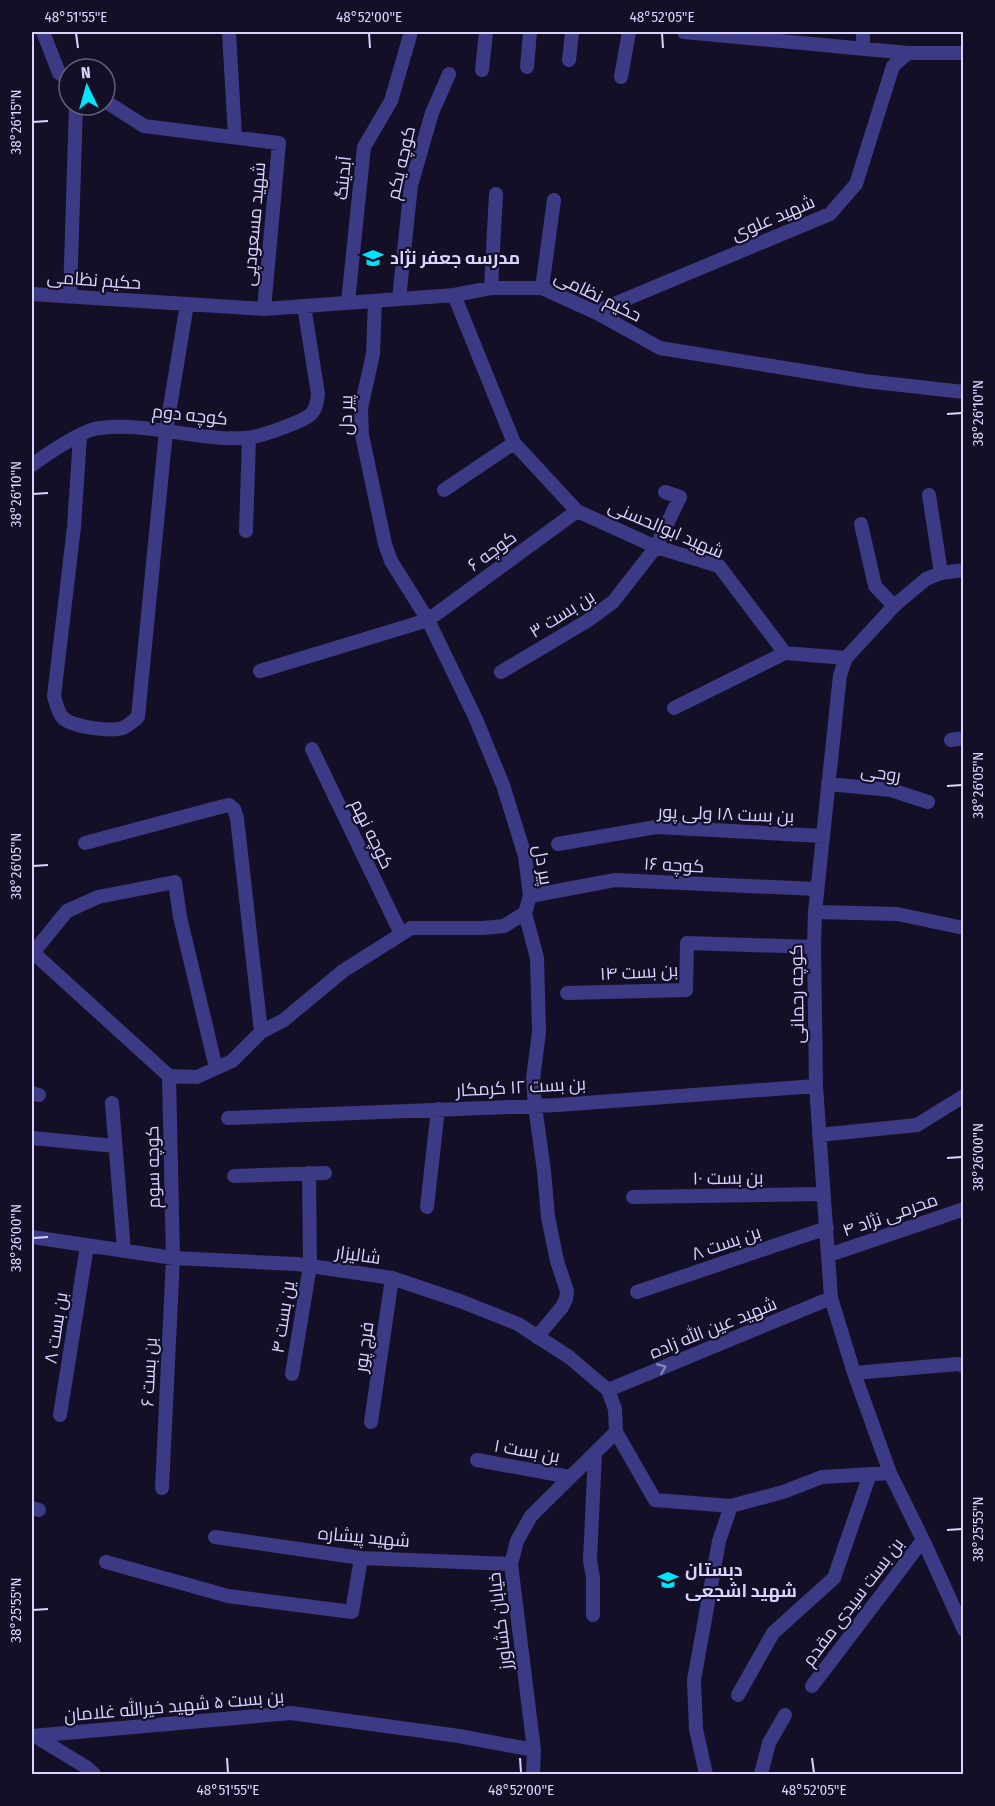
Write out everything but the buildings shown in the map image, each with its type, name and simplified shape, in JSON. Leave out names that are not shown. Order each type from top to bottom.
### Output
[{"type":"street","points":[[43,32],[57,68]]},
{"type":"street","points":[[229,32],[235,137]]},
{"type":"street","name":"آبدینگ","points":[[348,302],[364,147],[391,101],[411,32]]},
{"type":"street","points":[[482,70],[486,32]]},
{"type":"street","points":[[527,67],[530,32]]},
{"type":"street","points":[[569,60],[572,32]]},
{"type":"street","points":[[621,76],[629,32]]},
{"type":"street","points":[[684,32],[908,53],[963,53]]},
{"type":"street","points":[[863,32],[863,49]]},
{"type":"street","name":"شهید علوی","points":[[595,312],[830,214],[856,184],[893,66],[908,53]]},
{"type":"street","name":"کوچه یکم","points":[[399,299],[411,185],[432,113],[449,74]]},
{"type":"street","name":"شهید مسعودپی","points":[[117,109],[144,126],[279,143],[264,309]]},
{"type":"street","points":[[70,296],[76,117]]},
{"type":"street","points":[[491,288],[496,194]]},
{"type":"street","points":[[542,288],[554,200]]},
{"type":"street","name":"حکیم نظامی","points":[[32,294],[264,309],[454,295],[491,288],[542,288],[595,312],[660,348],[865,381],[963,392]]},
{"type":"street","name":"شهید ابوالحسنی","points":[[454,295],[514,443],[577,511],[656,547],[719,566],[784,653]]},
{"type":"street","name":"پیر دل","points":[[375,301],[373,354],[361,408],[362,435],[385,544],[391,561],[428,620],[475,717],[503,785],[525,856],[530,896],[525,913]]},
{"type":"street","points":[[80,436],[74,527],[54,696],[64,718],[75,724],[96,728],[122,728],[138,717],[166,430],[187,304]]},
{"type":"street","name":"کوچه دوم","points":[[32,465],[48,453],[97,428],[131,426],[213,438],[249,438],[281,429],[310,416],[317,406],[318,394],[304,306]]},
{"type":"street","points":[[246,531],[249,438]]},
{"type":"street","points":[[444,490],[514,443]]},
{"type":"street","name":"بن بست ۳","points":[[501,672],[587,621],[613,602],[656,547],[680,497],[665,492]]},
{"type":"street","points":[[929,495],[941,573]]},
{"type":"street","name":"کوچه ۶","points":[[260,671],[428,620],[577,511]]},
{"type":"street","points":[[861,524],[875,586],[894,606]]},
{"type":"street","name":"کوچه رحمانی","points":[[963,570],[941,573],[926,579],[894,606],[846,658],[840,675],[817,889],[814,947],[816,1086],[831,1298],[854,1373],[890,1473],[963,1630]]},
{"type":"street","points":[[674,708],[784,653],[846,658]]},
{"type":"street","name":"کوچه نهم","points":[[312,749],[401,934]]},
{"type":"street","name":"روحی","points":[[828,784],[891,790],[928,802]]},
{"type":"street","points":[[86,843],[224,806],[229,805],[234,809],[237,818],[261,1032]]},
{"type":"street","name":"بن بست ۱۸ ولی پور","points":[[558,844],[656,827],[823,836]]},
{"type":"street","name":"کوچه ۱۶","points":[[530,896],[615,880],[817,889]]},
{"type":"street","points":[[216,1068],[180,916],[175,882],[98,897],[67,911],[32,954],[170,1076],[197,1077],[232,1061],[261,1032],[284,1020],[343,971],[411,928],[504,926],[525,913],[537,958],[539,1032],[533,1079],[535,1106],[548,1217],[557,1261],[567,1291],[562,1307],[537,1337]]},
{"type":"street","points":[[815,912],[897,914],[963,928]]},
{"type":"street","name":"بن بست ۱۴","points":[[567,993],[686,990],[687,944],[814,947]]},
{"type":"street","name":"کوچه سوم","points":[[170,1076],[173,1258]]},
{"type":"street","name":"بن بست ۱۲ کرمکار","points":[[228,1118],[535,1106],[816,1086]]},
{"type":"street","points":[[819,1135],[917,1125],[963,1096]]},
{"type":"street","points":[[112,1103],[124,1251]]},
{"type":"street","points":[[427,1207],[438,1109]]},
{"type":"street","points":[[32,1138],[115,1146]]},
{"type":"street","name":"ین بست ۴","points":[[292,1374],[309,1266],[309,1173]]},
{"type":"street","points":[[234,1176],[325,1173]]},
{"type":"street","name":"بن بست ۱۰","points":[[633,1197],[824,1194]]},
{"type":"street","name":"محرمی نژاد ۴","points":[[829,1255],[963,1209]]},
{"type":"street","name":"بن بست ۸","points":[[637,1292],[827,1228]]},
{"type":"street","name":"شالیزار","points":[[32,1237],[173,1258],[309,1266],[392,1278],[518,1324],[569,1357],[608,1390]]},
{"type":"street","name":"بن بست ۸","points":[[60,1415],[87,1246]]},
{"type":"street","name":"بن بست ۶","points":[[162,1488],[173,1258]]},
{"type":"street","name":"فرج پور","points":[[371,1422],[392,1278]]},
{"type":"street","name":"شهید عین الله زاده","points":[[608,1390],[831,1298]]},
{"type":"street","points":[[854,1373],[958,1364],[963,1366]]},
{"type":"street","points":[[608,1390],[615,1409],[616,1432],[655,1500],[731,1506],[783,1492],[822,1477],[890,1473]]},
{"type":"street","name":"خیابان کشاورز","points":[[533,1774],[534,1750],[511,1564],[517,1541],[531,1516],[616,1432]]},
{"type":"street","points":[[593,1615],[590,1560],[595,1453]]},
{"type":"street","name":"بن بست ۱","points":[[477,1460],[570,1477]]},
{"type":"street","points":[[738,1695],[773,1633],[834,1578],[870,1474]]},
{"type":"street","points":[[706,1774],[696,1729],[694,1680],[718,1542],[731,1506]]},
{"type":"street","name":"شهید پیشاره","points":[[215,1537],[361,1558],[511,1564]]},
{"type":"street","name":"بن بست سیدی مقدم","points":[[812,1686],[923,1540]]},
{"type":"street","points":[[106,1562],[228,1596],[352,1612],[361,1558]]},
{"type":"street","name":"بن بست ۵ شهید خیرالله غلامان","points":[[33,1736],[291,1713],[459,1736],[534,1750]]},
{"type":"street","points":[[760,1774],[769,1743],[785,1715]]},
{"type":"street","points":[[33,1736],[94,1774]]},
{"type":"place","name":"مدرسه جعفر نژاد","points":[[373,258]]},
{"type":"place","name":"دبستان شهید اشجعی","points":[[668,1580]]}]
